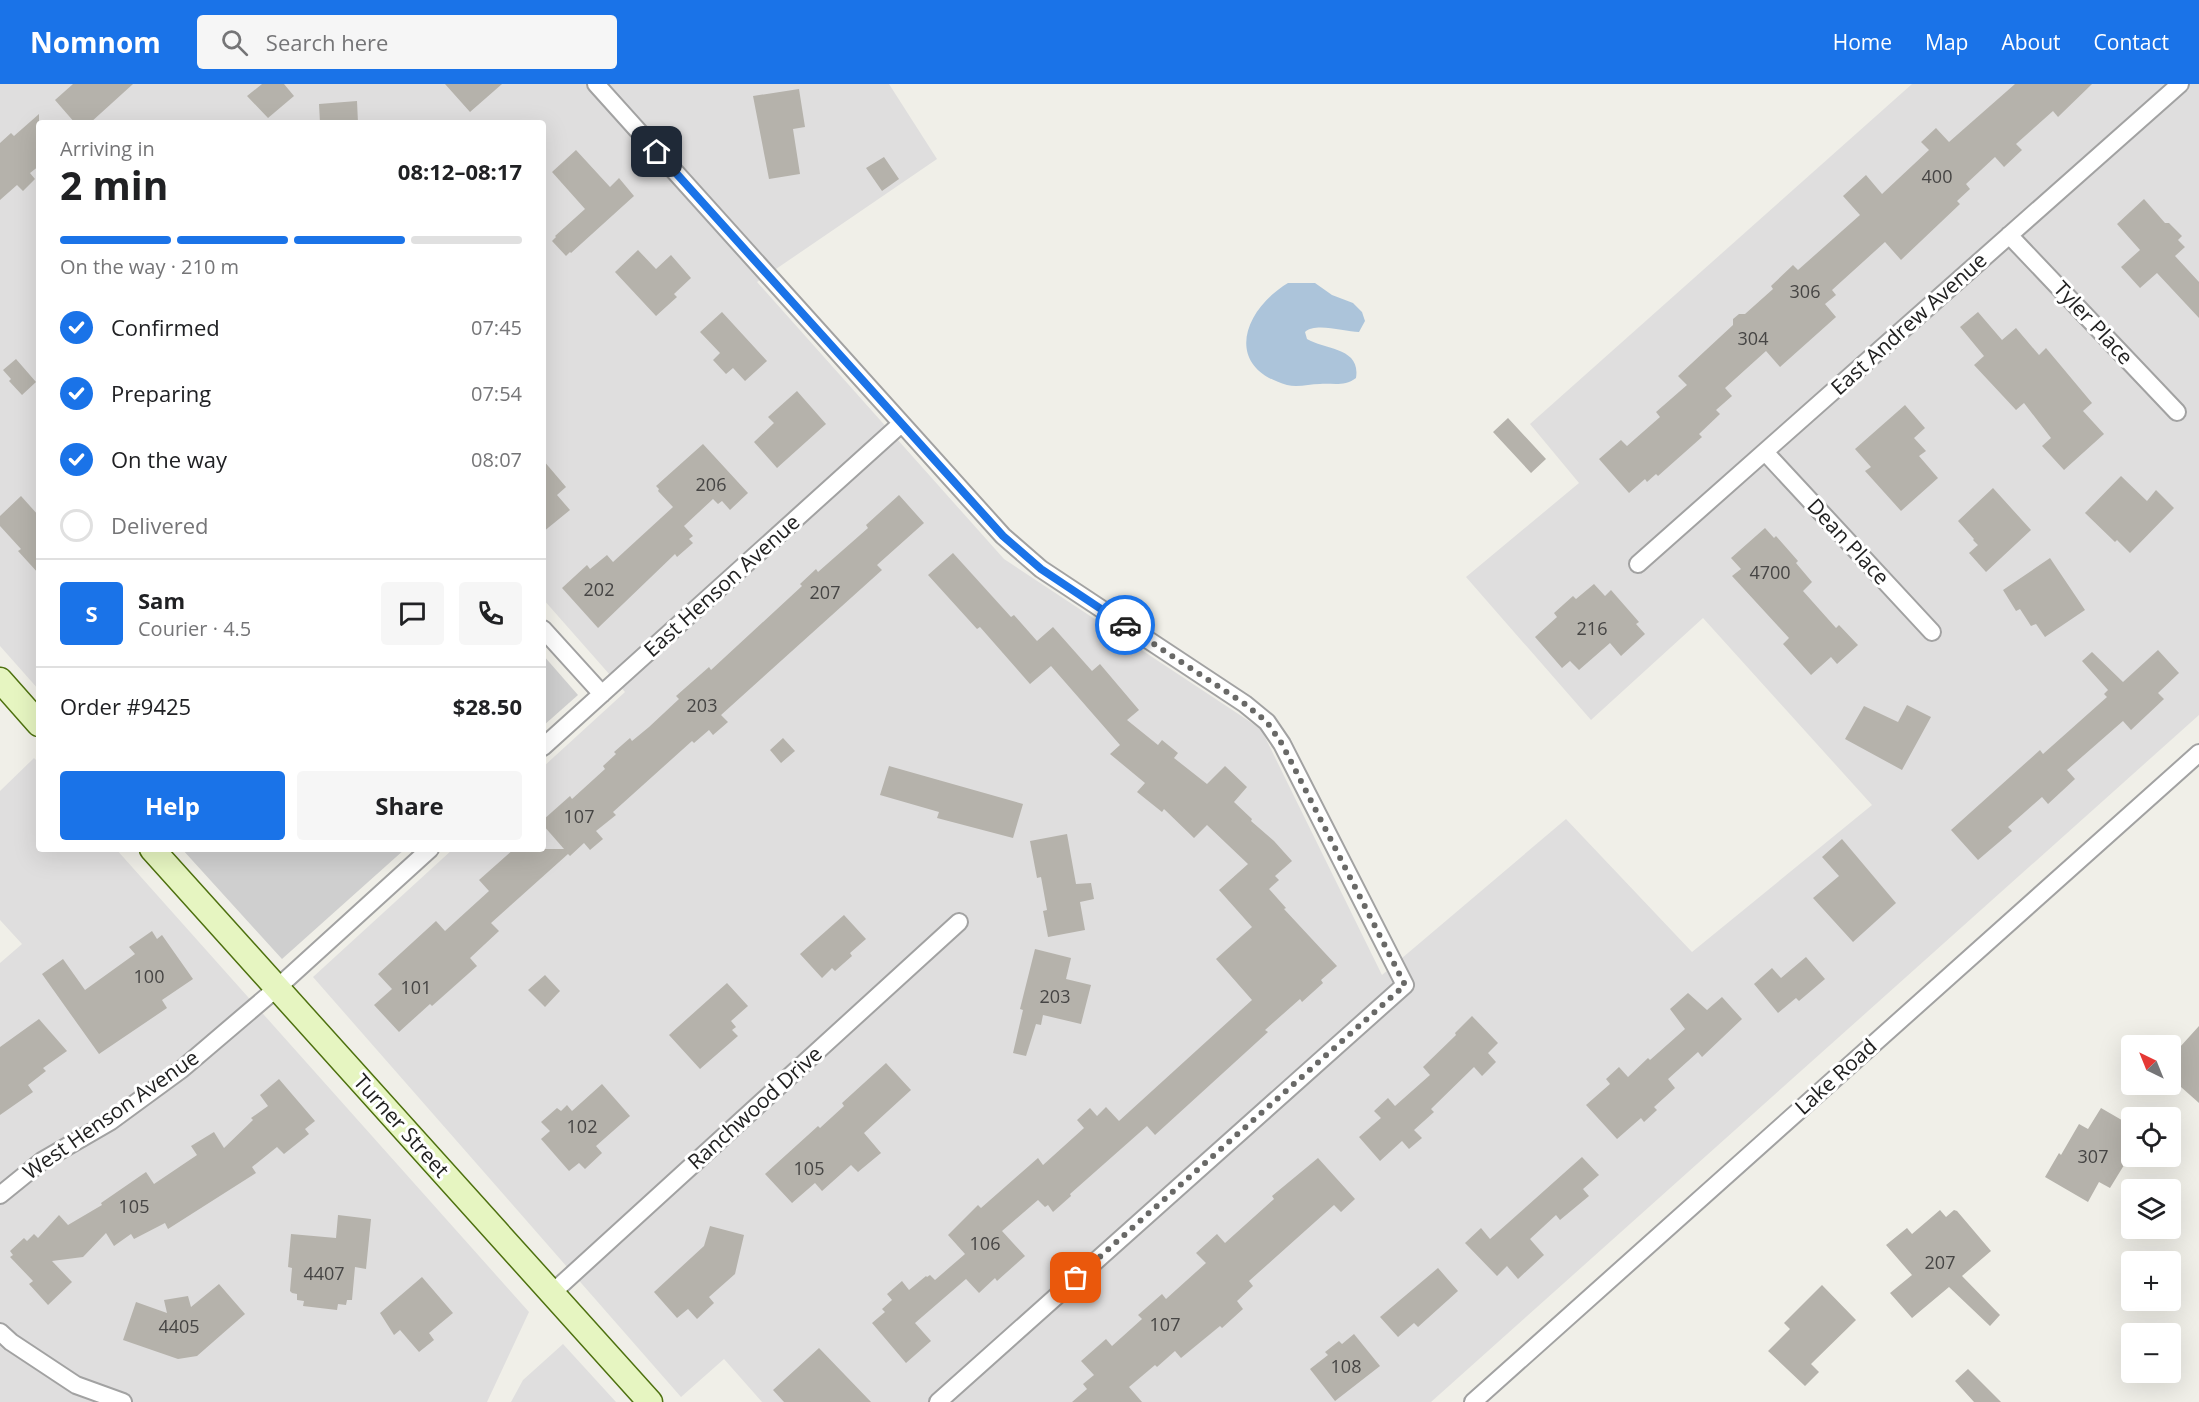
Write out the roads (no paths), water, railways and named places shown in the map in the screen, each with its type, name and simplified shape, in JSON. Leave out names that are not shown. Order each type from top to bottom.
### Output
[{"type":"street","points":[[596,84],[1003,536],[1041,569],[1245,704],[1267,722],[1282,744],[1405,985],[938,1402]]},
{"type":"street","name":"East Andrew Avenue","points":[[1638,564],[2180,84]]},
{"type":"street","name":"Tyler Place","points":[[2009,235],[2177,412]]},
{"type":"street","name":"East Henson Avenue","points":[[546,744],[901,424]]},
{"type":"street","name":"Dean Place","points":[[1765,452],[1932,632]]},
{"type":"street","points":[[546,632],[602,694]]},
{"type":"street","points":[[0,680],[36,721]]},
{"type":"street","name":"Lake Road","points":[[1473,1402],[2199,753]]},
{"type":"street","name":"Turner Street","points":[[155,852],[650,1402]]},
{"type":"street","points":[[277,988],[427,852]]},
{"type":"street","name":"Ranchwood Drive","points":[[552,1293],[959,922]]},
{"type":"street","name":"West Henson Avenue","points":[[0,1195],[42,1161],[111,1120],[182,1069],[277,988]]},
{"type":"street","points":[[0,1332],[11,1342],[76,1385],[123,1402]]},
{"type":"water","points":[[1288,283],[1315,283],[1332,295],[1353,303],[1362,312],[1365,321],[1359,332],[1316,328],[1305,332],[1307,339],[1340,351],[1353,360],[1356,378],[1352,381],[1343,384],[1291,386],[1267,377],[1254,365],[1247,352],[1247,337],[1251,322],[1272,294]]}]
